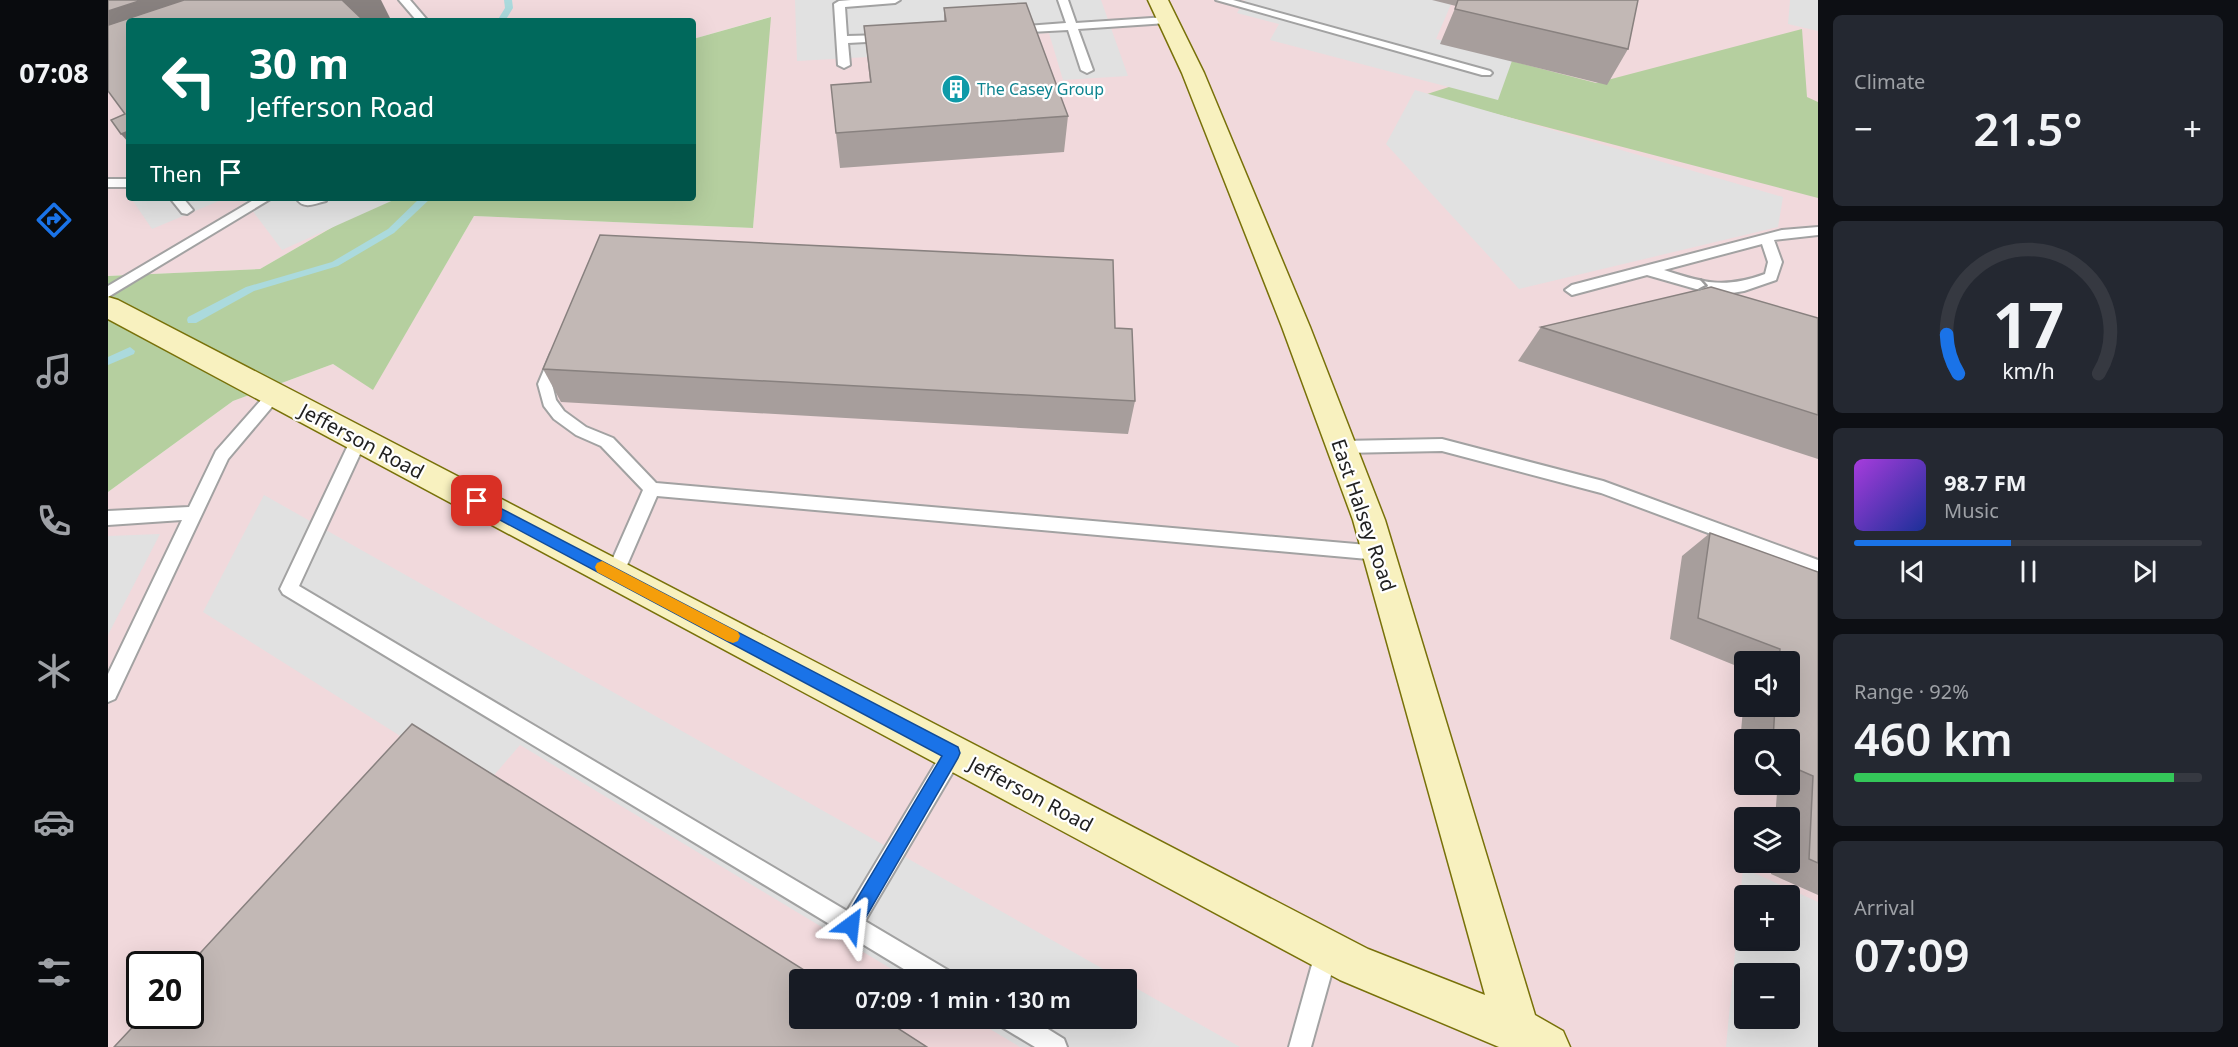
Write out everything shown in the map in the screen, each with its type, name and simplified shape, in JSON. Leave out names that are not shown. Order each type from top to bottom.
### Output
[{"type":"street","name":"East Halsey Road","points":[[1162,10],[1198,84],[1342,447],[1379,553],[1528,1041]]},
{"type":"street","name":"Jefferson Road","points":[[108,307],[1355,965],[1528,1041]]},
{"type":"lane","points":[[404,0],[420,18]]},
{"type":"lane","points":[[844,65],[839,3],[895,0]]},
{"type":"lane","points":[[1063,0],[1087,70]]},
{"type":"lane","points":[[1221,0],[1278,11],[1486,73]]},
{"type":"lane","points":[[1003,30],[1072,26],[1162,10]]},
{"type":"lane","points":[[842,40],[900,37]]},
{"type":"lane","points":[[108,183],[126,183]]},
{"type":"lane","points":[[179,201],[187,210]]},
{"type":"lane","points":[[108,292],[261,201]]},
{"type":"lane","points":[[1572,290],[1782,234],[1818,231]]},
{"type":"lane","points":[[1647,270],[1684,281],[1727,289],[1747,286],[1772,277],[1775,262],[1767,238]]},
{"type":"lane","points":[[564,340],[544,384],[549,402],[559,415],[581,431],[607,442],[652,489],[1379,553]]},
{"type":"lane","points":[[108,693],[222,455],[274,395]]},
{"type":"lane","points":[[359,439],[289,589],[925,969]]},
{"type":"lane","points":[[1342,447],[1442,445],[1603,487],[1818,567]]},
{"type":"lane","points":[[615,574],[652,489]]},
{"type":"lane","points":[[108,518],[194,513]]},
{"type":"lane","points":[[851,925],[952,753]]},
{"type":"lane","points":[[1299,1047],[1328,950]]},
{"type":"lane","points":[[1026,1029],[1056,1047]]},
{"type":"shaded area","points":[[108,0],[1818,0],[1818,1047],[108,1047],[108,492],[233,401],[333,364],[373,389],[474,216],[753,228],[770,17],[696,38],[696,18],[126,18],[126,201],[378,201],[260,269],[108,276]]},
{"type":"shaded area","points":[[795,0],[1101,0],[1128,76],[1063,80],[1049,33],[937,40],[939,53],[797,61]]},
{"type":"shaded area","points":[[1245,0],[1442,0],[1452,2],[1436,39],[1513,58],[1498,100],[1270,40],[1279,24],[1237,13]]},
{"type":"shaded area","points":[[1790,0],[1818,0],[1818,31],[1788,24]]},
{"type":"shaded area","points":[[1415,90],[1783,197],[1778,227],[1519,289],[1386,144]]},
{"type":"shaded area","points":[[133,201],[219,201],[152,229]]},
{"type":"shaded area","points":[[245,201],[391,201],[282,250]]},
{"type":"shaded area","points":[[264,495],[1103,969],[891,969],[520,745],[483,788],[203,612]]},
{"type":"shaded area","points":[[160,534],[108,635],[108,536]]},
{"type":"shaded area","points":[[1743,873],[1754,873],[1780,885],[1741,885]]},
{"type":"shaded area","points":[[1800,894],[1818,902],[1818,1047],[1726,1047],[1735,951],[1800,951]]},
{"type":"shaded area","points":[[1137,989],[1240,1047],[1020,1047],[990,1029],[1137,1029]]},
{"type":"green space","points":[[771,17],[753,228],[474,216],[373,390],[333,364],[233,401],[108,492],[108,276],[260,269],[378,201],[696,201],[696,38]]},
{"type":"green space","points":[[1802,29],[1807,97],[1818,102],[1818,198],[1424,95],[1449,87],[1489,55],[1596,83]]},
{"type":"building","points":[[108,0],[142,0],[108,11]]},
{"type":"building","points":[[184,0],[342,0],[361,18],[130,18]]},
{"type":"building","points":[[1458,0],[1638,0],[1628,49],[1455,9]]},
{"type":"building","name":"The Casey Group","points":[[1026,3],[1068,116],[836,133],[831,85],[871,82],[864,26],[946,21],[944,8]]},
{"type":"building","points":[[126,19],[126,132],[121,134],[111,120],[125,114],[108,91],[109,25]]},
{"type":"building","points":[[600,235],[1113,260],[1115,328],[1132,329],[1135,401],[543,369]]},
{"type":"building","points":[[1711,287],[1818,318],[1818,415],[1541,327]]},
{"type":"building","points":[[1710,533],[1818,572],[1818,863],[1809,859],[1813,776],[1800,770],[1800,729],[1774,729],[1774,717],[1800,717],[1800,651],[1780,651],[1780,649],[1698,618]]},
{"type":"building","points":[[412,724],[802,969],[789,969],[789,1029],[899,1029],[927,1047],[114,1047],[131,1029],[204,1029],[204,951],[202,951]]},
{"type":"waterway","points":[[503,18],[509,8],[508,0]]},
{"type":"waterway","points":[[192,320],[250,289],[335,264],[391,231],[423,201]]},
{"type":"waterway","points":[[108,361],[130,351]]},
{"type":"slow traffic","points":[[602,567],[733,636]]},
{"type":"place","name":"The Casey Group","points":[[956,89]]},
{"type":"route","points":[[477,501],[952,753],[851,925]]}]
